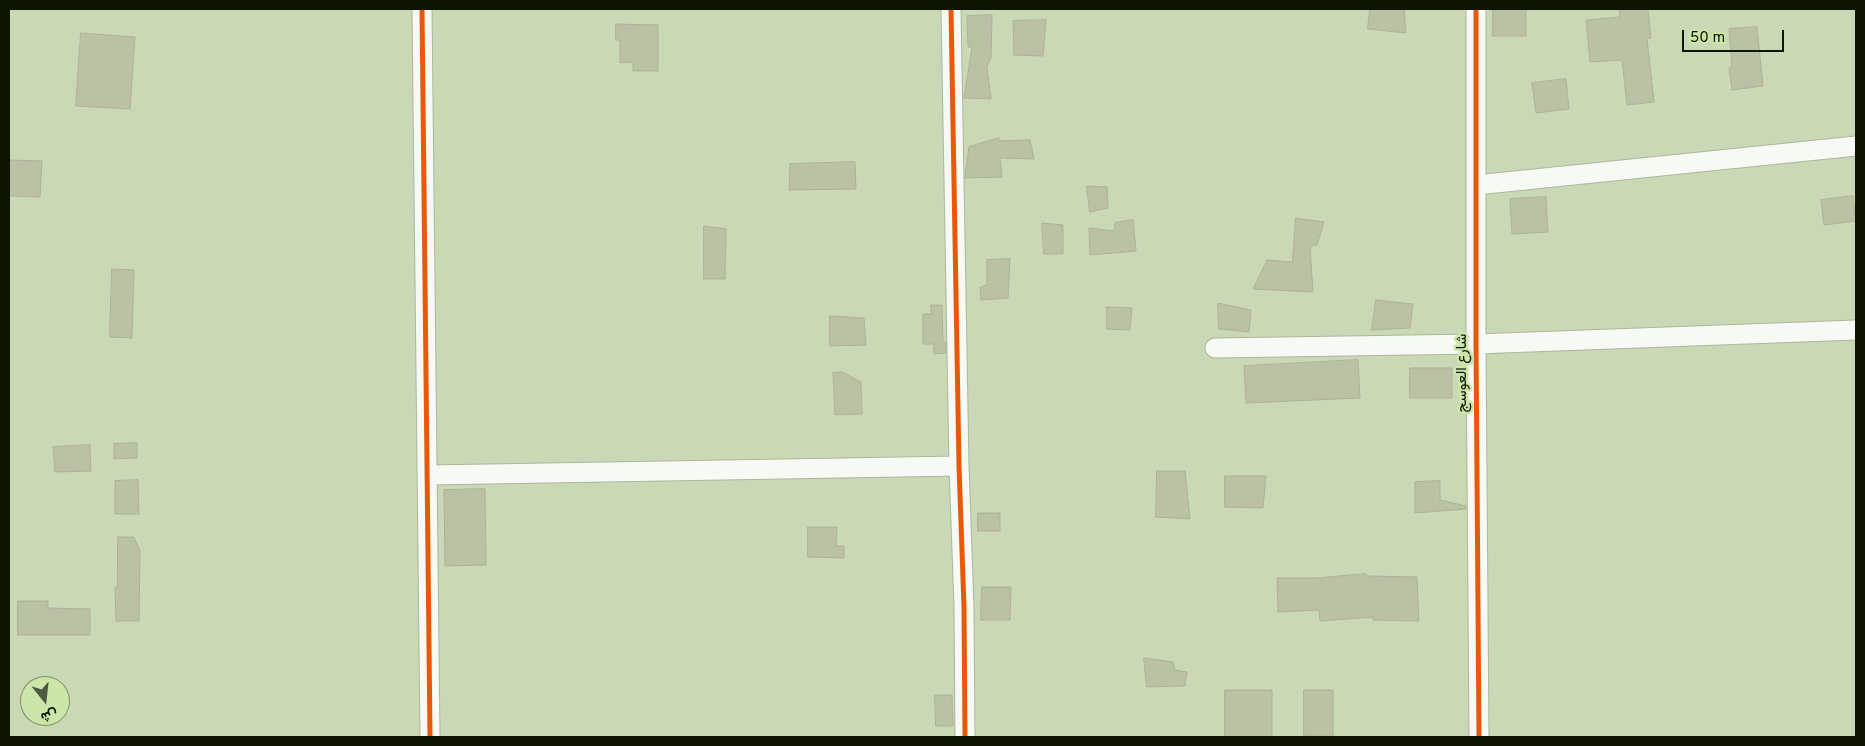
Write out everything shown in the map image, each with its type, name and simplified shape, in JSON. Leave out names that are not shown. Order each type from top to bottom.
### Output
[{"type":"street","points":[[422,9],[423,243],[429,475],[430,737]]},
{"type":"street","points":[[951,9],[965,737]]},
{"type":"street","name":"شارع العوسج","points":[[1476,9],[1479,737]]},
{"type":"street","points":[[1476,185],[1856,146]]},
{"type":"street","points":[[1215,348],[1476,344],[1856,330]]},
{"type":"street","points":[[429,475],[959,466]]},
{"type":"building","points":[[1370,9],[1404,9],[1406,33],[1368,29]]},
{"type":"building","points":[[1493,9],[1526,9],[1526,36],[1493,36]]},
{"type":"building","points":[[1619,9],[1648,9],[1651,38],[1647,39],[1654,102],[1627,105],[1622,60],[1590,62],[1586,20],[1620,17]]},
{"type":"building","points":[[992,15],[991,58],[987,67],[991,99],[964,98],[972,47],[968,47],[967,16]]},
{"type":"building","points":[[1046,20],[1043,56],[1014,55],[1013,21]]},
{"type":"building","points":[[616,24],[658,25],[658,71],[633,71],[633,62],[620,63],[620,40],[616,40]]},
{"type":"building","points":[[1757,27],[1763,86],[1732,90],[1729,68],[1732,67],[1729,29]]},
{"type":"building","points":[[81,33],[135,37],[130,109],[76,106]]},
{"type":"building","points":[[1566,79],[1569,109],[1536,113],[1532,83]]},
{"type":"building","points":[[999,138],[999,141],[1030,140],[1034,159],[1000,158],[1002,177],[965,178],[969,147]]},
{"type":"building","points":[[9,160],[42,161],[40,197],[9,196]]},
{"type":"building","points":[[855,162],[856,189],[789,190],[790,164]]},
{"type":"building","points":[[1087,186],[1107,187],[1108,208],[1090,212]]},
{"type":"building","points":[[1853,196],[1856,221],[1824,225],[1821,200]]},
{"type":"building","points":[[1546,197],[1548,232],[1512,234],[1510,199]]},
{"type":"building","points":[[1296,218],[1324,222],[1317,245],[1310,246],[1313,292],[1253,289],[1267,260],[1292,262]]},
{"type":"building","points":[[1133,220],[1136,251],[1090,255],[1089,228],[1114,231],[1115,223]]},
{"type":"building","points":[[1042,223],[1063,225],[1063,254],[1044,254]]},
{"type":"building","points":[[704,226],[726,229],[725,279],[704,279]]},
{"type":"building","points":[[1010,259],[1008,298],[981,300],[980,287],[987,285],[987,260]]},
{"type":"building","points":[[112,269],[134,270],[132,338],[110,337]]},
{"type":"building","points":[[1376,300],[1413,304],[1410,328],[1372,330]]},
{"type":"building","points":[[1218,303],[1251,310],[1249,332],[1219,329]]},
{"type":"building","points":[[931,305],[942,305],[943,342],[946,342],[946,353],[934,354],[934,344],[923,344],[923,314],[931,314]]},
{"type":"building","points":[[1107,307],[1132,308],[1130,330],[1107,329]]},
{"type":"building","points":[[830,316],[864,318],[866,345],[830,346]]},
{"type":"building","points":[[1358,360],[1360,398],[1246,403],[1244,366]]},
{"type":"building","points":[[1410,368],[1452,368],[1452,398],[1410,398]]},
{"type":"building","points":[[842,372],[861,382],[862,414],[835,415],[833,373]]},
{"type":"building","points":[[137,443],[137,458],[114,459],[114,444]]},
{"type":"building","points":[[90,445],[91,471],[55,472],[53,447]]},
{"type":"building","points":[[1157,471],[1185,471],[1190,519],[1156,517]]},
{"type":"building","points":[[1225,476],[1266,476],[1263,508],[1225,507]]},
{"type":"building","points":[[138,480],[139,514],[115,514],[115,481]]},
{"type":"building","points":[[1440,481],[1440,500],[1466,506],[1466,509],[1415,513],[1415,482]]},
{"type":"building","points":[[485,489],[486,565],[445,566],[444,490]]},
{"type":"building","points":[[978,513],[1000,513],[1000,531],[978,531]]},
{"type":"building","points":[[808,527],[837,527],[836,546],[844,546],[844,558],[808,557]]},
{"type":"building","points":[[118,537],[134,537],[140,551],[139,621],[116,621],[115,587],[117,587]]},
{"type":"building","points":[[1366,574],[1367,576],[1417,577],[1419,621],[1373,620],[1373,617],[1320,621],[1319,610],[1278,612],[1277,578],[1316,578]]},
{"type":"building","points":[[982,587],[1011,587],[1010,620],[981,620]]},
{"type":"building","points":[[18,601],[48,601],[48,608],[90,609],[90,635],[18,635]]},
{"type":"building","points":[[1144,658],[1173,662],[1175,670],[1187,672],[1185,686],[1147,687]]},
{"type":"building","points":[[1225,690],[1272,690],[1272,737],[1225,737]]},
{"type":"building","points":[[1304,690],[1333,690],[1333,736],[1304,736]]},
{"type":"building","points":[[935,695],[952,695],[953,726],[936,726]]},
{"type":"cycle path","points":[[422,9],[430,737]]},
{"type":"cycle path","points":[[951,9],[965,737]]},
{"type":"cycle path","points":[[1476,9],[1479,737]]}]
